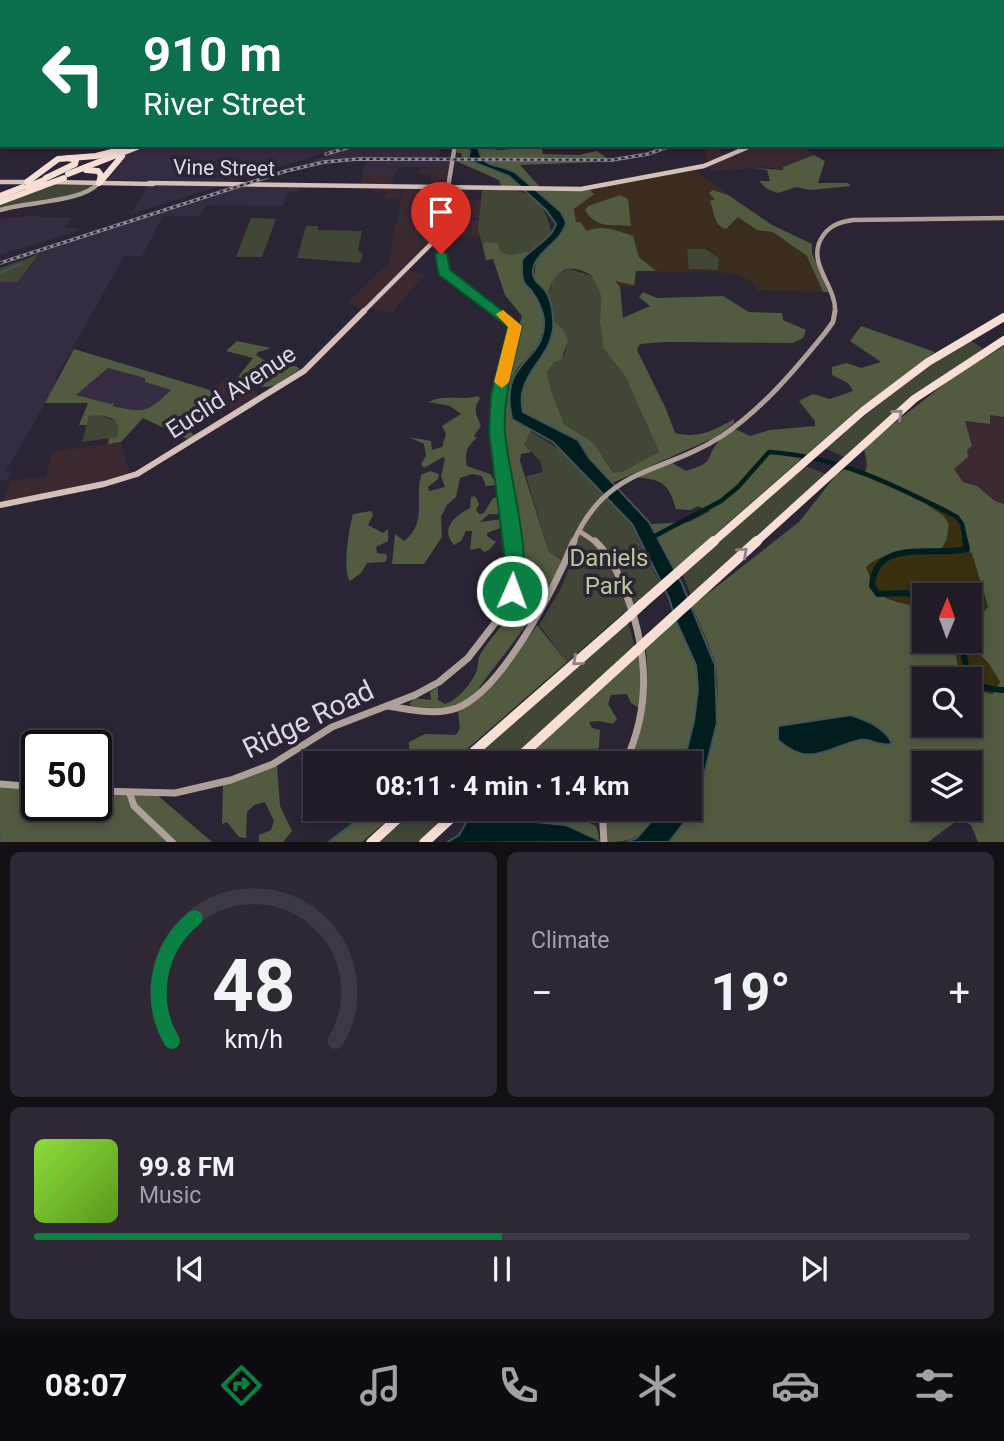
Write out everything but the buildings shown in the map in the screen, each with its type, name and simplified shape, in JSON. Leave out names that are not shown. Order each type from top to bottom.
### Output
[{"type":"highway","points":[[26,185],[129,148]]},
{"type":"highway","points":[[0,199],[61,178],[129,148]]},
{"type":"highway","points":[[99,183],[115,161],[129,148]]},
{"type":"highway","points":[[0,199],[26,185],[62,157],[92,157],[129,148]]},
{"type":"highway","points":[[26,185],[59,159],[76,160],[71,168],[48,178]]},
{"type":"highway","points":[[61,178],[94,170],[101,174],[99,183]]},
{"type":"highway","points":[[475,751],[800,465],[900,382],[1004,317]]},
{"type":"highway","points":[[526,751],[914,399],[1004,340]]},
{"type":"highway","points":[[371,842],[395,821]]},
{"type":"highway","points":[[424,842],[447,821]]},
{"type":"main road","points":[[437,239],[455,147]]},
{"type":"main road","name":"Vine Street","points":[[0,182],[26,185],[149,183],[587,188],[704,166],[748,147]]},
{"type":"main road","points":[[387,706],[443,711],[455,709],[471,699],[541,613],[579,531],[602,499],[623,481],[718,438],[760,405],[800,364],[827,331],[836,315],[834,300],[816,254],[819,241],[832,225],[853,220],[1004,218]]},
{"type":"main road","name":"Euclid Avenue","points":[[0,505],[118,481],[161,460],[304,371],[437,239]]},
{"type":"main road","name":"Ridge Road","points":[[112,792],[189,791],[231,780],[273,764],[332,727],[415,695],[454,671],[480,644],[505,610],[515,569],[498,444],[498,401],[515,326],[444,272],[437,239]]},
{"type":"main road","points":[[579,531],[600,543],[615,563],[632,606],[644,649],[647,673],[644,712],[631,751]]},
{"type":"main road","points":[[0,784],[21,786]]},
{"type":"main road","points":[[603,821],[603,839]]},
{"type":"street","points":[[0,210],[34,201],[81,197],[91,193],[99,183]]},
{"type":"street","points":[[130,794],[134,806],[173,842]]},
{"type":"shaded area","points":[[144,147],[152,150],[159,147],[344,147],[231,182],[108,180],[127,153]]},
{"type":"shaded area","points":[[353,147],[454,147],[440,149],[438,160],[452,161],[451,168],[398,167],[396,174],[363,174],[366,159],[315,165],[314,160]]},
{"type":"shaded area","points":[[457,147],[467,147],[470,151],[468,160],[509,176],[521,187],[501,186],[499,180],[456,161],[463,159],[461,153],[457,153]]},
{"type":"shaded area","points":[[467,147],[478,147],[483,159],[517,174],[561,212],[566,222],[560,235],[539,257],[533,270],[535,280],[550,300],[553,329],[545,350],[523,388],[523,412],[578,440],[589,458],[649,522],[682,584],[715,665],[717,723],[702,783],[702,751],[686,751],[694,721],[698,689],[696,665],[676,621],[669,598],[632,524],[553,442],[512,419],[511,385],[516,373],[542,338],[544,325],[538,302],[523,280],[522,260],[550,234],[556,224],[546,210],[509,176],[468,160],[470,151]]},
{"type":"shaded area","points":[[478,147],[494,147],[496,150],[541,147],[543,154],[579,155],[597,151],[607,158],[481,158]]},
{"type":"shaded area","points":[[733,147],[748,147],[739,152],[750,147],[802,147],[814,155],[784,167],[783,170],[767,167],[714,171],[706,166],[709,164],[705,148],[719,149],[725,158],[737,152]]},
{"type":"shaded area","points":[[814,155],[825,161],[818,183],[848,183],[851,186],[810,190],[796,187],[778,193],[767,189],[759,181],[770,181],[767,170],[754,168],[783,170],[783,167]]},
{"type":"shaded area","points":[[482,160],[598,162],[520,165],[540,187],[531,187]]},
{"type":"shaded area","points":[[420,168],[451,168],[442,220],[479,220],[479,237],[439,236],[406,269],[424,275],[392,313],[369,308],[365,310],[348,303],[383,267],[390,267],[403,186],[431,186],[431,174],[419,174]]},
{"type":"shaded area","points":[[693,170],[772,225],[812,244],[812,253],[828,292],[756,290],[754,283],[735,273],[636,271],[636,286],[616,290],[577,245],[562,191]]},
{"type":"shaded area","points":[[363,174],[394,174],[392,186],[401,186],[399,199],[385,199],[387,192],[374,192],[376,186],[360,185]]},
{"type":"shaded area","points":[[148,185],[220,186],[131,214]]},
{"type":"shaded area","points":[[244,185],[300,186],[298,192],[288,192],[283,206],[206,205],[200,216],[163,216],[142,256],[124,256],[55,380],[58,381],[6,471],[11,472],[8,479],[0,481],[0,282],[18,281],[40,252]]},
{"type":"shaded area","points":[[468,189],[470,200],[481,200],[480,218],[446,220],[450,190]]},
{"type":"shaded area","points":[[589,189],[594,194],[574,209],[576,222],[580,222],[587,231],[604,228],[633,236],[639,257],[656,271],[636,271],[634,285],[615,281],[620,287],[623,318],[650,306],[639,297],[643,292],[657,298],[723,296],[749,312],[782,313],[783,320],[806,330],[803,338],[793,343],[640,344],[637,350],[675,433],[699,434],[734,419],[734,423],[716,437],[612,483],[589,458],[578,440],[523,412],[521,399],[523,387],[551,332],[553,320],[563,329],[568,341],[561,360],[555,362],[547,371],[551,391],[564,424],[594,443],[613,473],[622,472],[659,452],[625,376],[603,348],[601,296],[592,276],[576,269],[563,271],[554,280],[547,295],[534,278],[536,262],[566,226],[561,212],[535,190]]},
{"type":"shaded area","points":[[713,190],[728,195],[772,225],[812,244],[812,253],[828,292],[823,292],[807,256],[773,232],[757,230],[738,217],[726,229],[719,225],[710,201],[715,199],[709,193]]},
{"type":"shaded area","points":[[620,195],[628,199],[631,226],[600,223],[585,210],[588,206]]},
{"type":"shaded area","points":[[27,216],[72,218],[65,228],[85,229],[0,255],[0,219]]},
{"type":"shaded area","points":[[497,243],[501,252],[510,255],[529,251],[522,260],[524,283],[533,292],[543,314],[544,327],[538,345],[516,370],[511,382],[512,419],[531,430],[524,444],[531,452],[521,454],[520,461],[549,552],[562,560],[532,617],[470,698],[448,707],[412,706],[409,704],[415,698],[431,700],[430,692],[438,687],[438,700],[445,704],[464,690],[477,670],[480,655],[509,613],[516,585],[515,538],[503,463],[500,415],[504,378],[522,316],[505,295],[493,259],[486,260],[483,244]]},
{"type":"shaded area","points":[[861,326],[935,352],[860,408],[674,570],[650,524],[689,522],[710,511],[698,506],[691,510],[676,509],[663,484],[652,479],[635,477],[669,461],[686,471],[702,465],[719,441],[733,428],[750,436],[770,430],[815,426],[815,421],[799,401],[813,394],[830,399],[853,391],[848,383],[832,375],[832,367],[847,363],[861,368],[881,362],[850,341]]},
{"type":"shaded area","points":[[237,341],[271,348],[256,355],[277,368],[296,366],[300,369],[276,385],[255,386],[238,377],[253,358],[226,351]]},
{"type":"shaded area","points":[[1004,346],[1004,417],[990,415],[990,424],[965,421],[972,446],[967,450],[968,457],[954,469],[963,482],[977,486],[995,501],[1004,504],[1004,842],[978,842],[971,825],[963,821],[982,821],[982,751],[912,751],[912,821],[956,821],[928,842],[670,842],[683,821],[702,821],[702,780],[717,712],[716,667],[692,606],[799,522],[836,475],[845,469],[865,473],[867,465],[864,447],[957,374]]},
{"type":"shaded area","points":[[74,349],[210,390],[215,396],[202,409],[180,423],[194,435],[187,439],[143,418],[121,442],[108,444],[109,438],[117,437],[118,430],[118,425],[111,418],[89,416],[87,425],[79,425],[88,403],[45,403]],"holes":[[[108,368],[145,378],[145,382],[171,390],[145,409],[113,406],[114,402],[111,404],[76,395]]]},
{"type":"shaded area","points":[[107,368],[145,378],[145,382],[171,390],[150,409],[140,412],[75,395]]},
{"type":"shaded area","points":[[228,377],[247,384],[260,395],[234,413],[210,390]]},
{"type":"shaded area","points":[[478,396],[480,399],[476,412],[481,426],[474,436],[477,438],[467,450],[467,466],[490,474],[497,485],[486,486],[482,476],[472,474],[460,478],[456,497],[447,505],[441,517],[442,537],[424,564],[392,564],[395,534],[404,541],[416,527],[421,475],[430,471],[439,474],[438,479],[428,487],[429,491],[445,487],[441,476],[445,459],[443,457],[424,468],[421,464],[426,456],[424,444],[409,437],[431,441],[432,450],[442,447],[446,434],[442,426],[461,414],[450,406],[429,402],[441,398]]},
{"type":"shaded area","points":[[989,414],[1004,417],[1004,504],[995,501],[977,486],[963,482],[953,469],[967,457],[964,421],[989,424]]},
{"type":"shaded area","points":[[121,442],[130,476],[2,503],[11,481],[46,477],[52,452]]},
{"type":"shaded area","points":[[475,496],[479,504],[476,510],[479,514],[484,513],[493,498],[501,497],[503,508],[500,514],[489,514],[480,522],[503,519],[503,527],[487,533],[487,536],[496,542],[484,552],[480,548],[470,550],[472,531],[466,531],[461,541],[454,545],[448,533],[451,523],[459,514],[470,508],[471,497]]},
{"type":"shaded area","points":[[371,511],[373,515],[368,525],[383,533],[388,529],[388,541],[376,547],[377,553],[386,554],[387,558],[385,562],[367,563],[361,573],[350,581],[346,559],[353,514]]},
{"type":"shaded area","points":[[676,621],[693,654],[698,678],[696,716],[685,751],[632,751],[645,708],[646,649]]},
{"type":"shaded area","points":[[537,625],[567,662],[465,751],[409,751],[409,742],[425,734],[456,735],[460,728],[458,712],[481,696]]},
{"type":"shaded area","points":[[642,650],[642,710],[631,703],[627,694],[611,695],[608,704],[617,719],[613,724],[589,722],[592,728],[600,730],[597,751],[534,751]]},
{"type":"shaded area","points":[[851,715],[881,729],[892,744],[860,740],[809,755],[789,749],[778,740],[778,726]]},
{"type":"shaded area","points":[[277,763],[280,806],[292,831],[283,842],[259,842],[259,835],[271,830],[274,821],[265,802],[254,805],[247,812],[246,838],[239,837],[227,822],[222,824],[223,785]]},
{"type":"shaded area","points":[[0,784],[21,786],[21,821],[112,821],[112,792],[156,794],[212,842],[0,842]]},
{"type":"shaded area","points":[[387,821],[362,842],[329,842],[355,822]]},
{"type":"shaded area","points":[[467,821],[523,821],[566,825],[603,842],[448,842],[459,835]]},
{"type":"shaded area","points":[[520,821],[586,821],[596,826],[599,836],[597,840],[565,825]]},
{"type":"shaded area","points":[[605,821],[652,821],[633,838],[606,842]]},
{"type":"shaded area","points":[[652,821],[685,821],[669,842],[627,842],[637,838]]},
{"type":"green space","points":[[51,184],[93,185],[90,192],[78,197],[40,200],[0,209],[0,203]]},
{"type":"green space","points":[[482,190],[509,190],[529,195],[542,208],[552,234],[529,251],[486,260],[478,229]]},
{"type":"green space","points":[[251,218],[276,219],[262,257],[236,257]]},
{"type":"green space","points":[[306,226],[318,226],[318,230],[362,231],[358,250],[363,254],[360,263],[297,258]]},
{"type":"green space","points":[[687,249],[705,249],[719,258],[718,270],[689,269]]},
{"type":"green space","points":[[40,252],[18,282],[0,282],[0,268]]},
{"type":"green space","points":[[570,269],[592,276],[601,296],[603,348],[625,376],[659,452],[622,473],[613,473],[594,443],[564,424],[551,391],[547,371],[565,353],[566,345],[561,330],[553,320],[547,295],[555,275]]},
{"type":"green space","points":[[970,340],[983,349],[928,386],[844,457],[825,448],[924,368]]},
{"type":"green space","points":[[100,415],[117,422],[120,431],[118,437],[82,442],[89,416]]},
{"type":"green space","name":"Daniels Park","points":[[530,431],[562,451],[631,524],[659,582],[567,662],[539,625],[561,588],[571,564],[549,552],[526,476],[543,472],[540,461],[524,444]]},
{"type":"green space","points":[[805,466],[826,474],[691,595],[682,573]]},
{"type":"green space","points":[[628,622],[635,647],[518,751],[482,751]]},
{"type":"green space","points":[[403,821],[442,821],[418,842],[379,842]]},
{"type":"sand","points":[[912,494],[946,508],[961,522],[965,543],[972,554],[981,583],[912,583],[912,605],[894,601],[881,594],[866,567],[891,554],[941,550],[947,539],[949,524],[943,515]]},
{"type":"sand","points":[[982,587],[988,607],[982,614]]},
{"type":"sand","points":[[956,653],[979,653],[1000,682],[993,694],[982,691],[982,667],[959,667]]},
{"type":"waterway","points":[[0,273],[21,264]]},
{"type":"waterway","points":[[653,537],[721,501],[738,487],[769,452],[819,459],[843,466],[912,494],[957,517],[962,524],[966,543]]},
{"type":"waterway","points":[[912,595],[878,594],[872,586],[876,571],[883,561],[908,552],[967,549],[965,541]]},
{"type":"waterway","points":[[964,653],[967,670],[976,682],[992,689],[1004,690]]},
{"type":"waterway","points":[[329,842],[355,822],[372,821]]},
{"type":"waterway","points":[[0,836],[2,842]]},
{"type":"railway","points":[[326,154],[350,147]]},
{"type":"railway","points":[[0,263],[286,171],[324,162],[358,159],[612,160],[648,154],[667,147]]},
{"type":"slow traffic","points":[[502,382],[515,326],[515,323],[503,314]]},
{"type":"route","points":[[441,254],[444,272],[515,323],[498,401],[497,432],[514,560],[512,591]]}]
